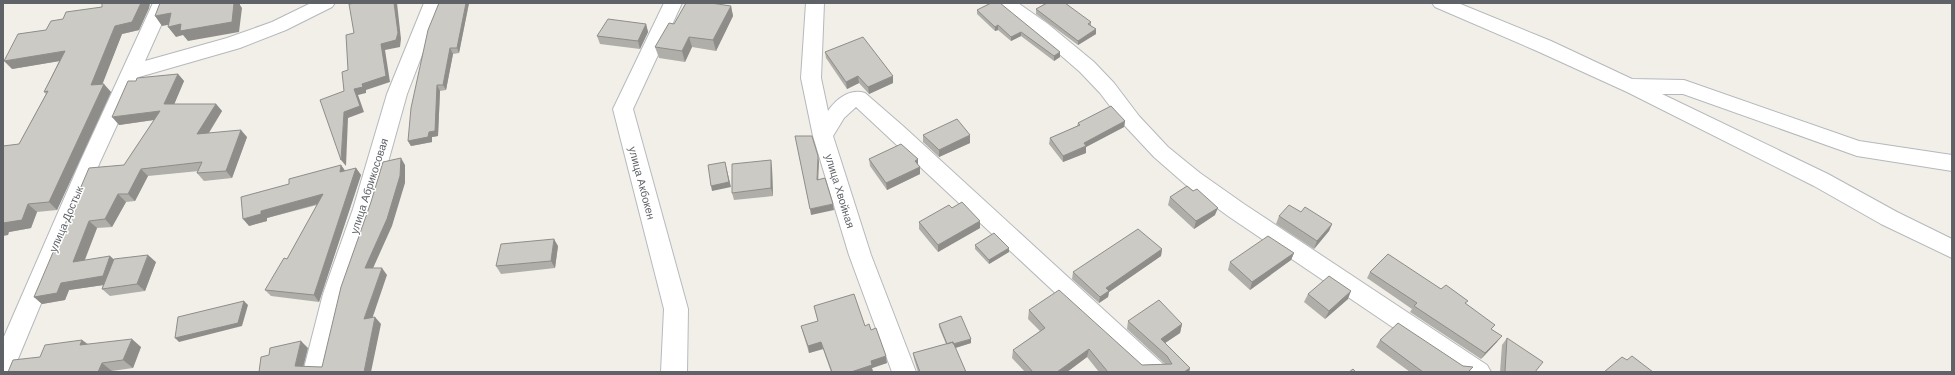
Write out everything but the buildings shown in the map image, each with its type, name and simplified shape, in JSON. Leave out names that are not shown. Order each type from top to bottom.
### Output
[{"type":"street","name":"улица Достык","points":[[3,366],[90,162],[162,3]]},
{"type":"street","points":[[131,72],[233,43],[279,26],[326,3]]},
{"type":"street","name":"улица Абрикосовая","points":[[315,372],[334,294],[364,209],[397,94],[434,3]]},
{"type":"street","name":"улица Акбокен","points":[[673,3],[623,109],[676,309],[674,372]]},
{"type":"street","name":"улица Хвойная","points":[[815,3],[811,78],[823,136],[860,256],[904,372]]},
{"type":"street","points":[[1006,3],[1041,28],[1087,67],[1107,88],[1132,121],[1161,152],[1193,178],[1236,210],[1479,372]]},
{"type":"street","points":[[1441,3],[1544,46],[1629,86],[1821,180],[1889,218],[1952,249]]},
{"type":"street","points":[[1629,86],[1684,87],[1857,148],[1952,164]]},
{"type":"street","points":[[823,136],[840,110],[848,101],[858,98],[896,131],[1156,372]]}]
